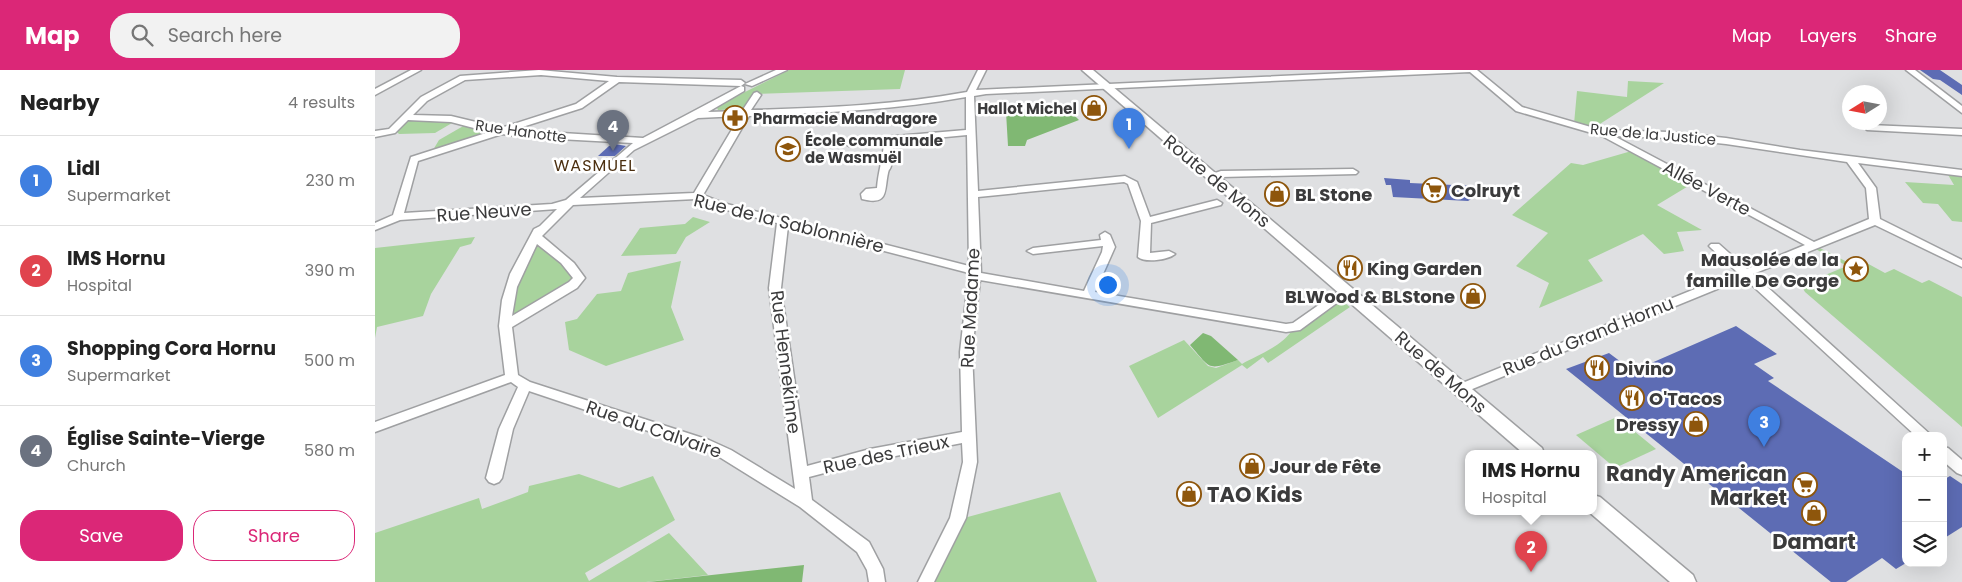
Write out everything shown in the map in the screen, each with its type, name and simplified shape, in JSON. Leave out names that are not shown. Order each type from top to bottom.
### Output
[{"type":"main road","name":"Route de Mons","points":[[1087,70],[1347,291]]},
{"type":"main road","name":"Rue de Mons","points":[[1347,291],[1531,450]]},
{"type":"main road","points":[[1597,506],[1685,582]]},
{"type":"street","points":[[375,92],[417,70]]},
{"type":"street","points":[[375,134],[392,131],[424,99],[474,70]]},
{"type":"street","points":[[463,78],[542,72],[617,79],[738,86],[760,81],[783,70]]},
{"type":"street","name":"Rue Madame","points":[[926,582],[958,518],[970,462],[971,436],[966,352],[975,273],[970,94],[982,70]]},
{"type":"street","points":[[696,115],[859,109],[986,91],[1104,84],[1325,73],[1470,70]]},
{"type":"street","name":"Rue de la Justice","points":[[1470,70],[1519,109],[1601,133],[1669,134],[1962,173]]},
{"type":"street","points":[[1910,70],[1962,110]]},
{"type":"street","points":[[375,227],[398,217],[414,159],[583,105],[617,79]]},
{"type":"street","points":[[536,236],[570,202],[627,151],[696,115],[738,86]]},
{"type":"street","points":[[697,196],[757,95]]},
{"type":"street","name":"Rue Hanotte","points":[[405,117],[451,120],[502,131],[607,141],[646,141]]},
{"type":"street","points":[[1887,129],[1962,132]]},
{"type":"street","points":[[849,143],[970,132]]},
{"type":"street","name":"Allée Verte","points":[[1601,133],[1812,245]]},
{"type":"street","points":[[879,192],[883,172],[887,165],[889,140]]},
{"type":"street","points":[[1851,159],[1871,188],[1875,220],[1962,264]]},
{"type":"street","points":[[1211,176],[1353,172]]},
{"type":"street","points":[[972,195],[1125,179],[1132,182],[1147,222],[1144,257],[1169,254]]},
{"type":"street","name":"Rue de la Sablonnière","points":[[570,202],[697,196],[719,205],[975,273],[1088,295],[1289,328],[1295,327],[1347,291]]},
{"type":"street","name":"Rue Neuve","points":[[398,217],[549,208],[570,202]]},
{"type":"street","points":[[1147,222],[1217,203]]},
{"type":"street","points":[[375,426],[512,376],[507,352],[505,326],[511,287],[549,208]]},
{"type":"street","name":"Rue du Grand Hornu","points":[[1460,389],[1875,220]]},
{"type":"street","name":"Rue Hennekinne","points":[[783,221],[775,288],[805,503]]},
{"type":"street","points":[[505,326],[573,285],[579,278],[566,260],[541,243],[536,236]]},
{"type":"street","points":[[1033,251],[1106,238],[1108,252],[1088,295]]},
{"type":"street","points":[[1715,246],[1921,432]]},
{"type":"street","name":"Rue du Calvaire","points":[[512,376],[525,385],[704,444],[726,454],[805,503],[863,547],[875,569],[877,582]]},
{"type":"street","points":[[494,478],[506,429],[525,385]]},
{"type":"street","name":"Rue des Trieux","points":[[801,473],[870,455],[971,436]]},
{"type":"street","points":[[1947,456],[1962,469]]},
{"type":"green space","points":[[789,70],[905,70],[900,89],[755,94],[744,109],[718,110],[713,108]]},
{"type":"green space","points":[[1628,81],[1664,83],[1592,129],[1574,124],[1577,91],[1627,97]]},
{"type":"green space","points":[[1067,108],[1079,120],[1027,140],[1025,146],[1008,146],[1006,112]]},
{"type":"green space","points":[[410,120],[452,123],[435,133],[399,134],[396,131]]},
{"type":"green space","points":[[465,125],[491,132],[433,150],[439,140]]},
{"type":"green space","points":[[1635,150],[1695,182],[1657,205],[1702,230],[1677,232],[1684,251],[1664,254],[1643,234],[1588,260],[1603,281],[1539,308],[1549,283],[1516,266],[1548,233],[1512,215],[1571,163],[1583,165]]},
{"type":"green space","points":[[1947,173],[1962,175],[1962,222],[1952,221],[1938,204],[1923,203],[1905,182],[1954,185]]},
{"type":"green space","points":[[693,217],[710,222],[686,237],[676,254],[621,256],[640,228],[685,224]]},
{"type":"green space","points":[[475,237],[471,244],[460,247],[431,294],[423,316],[377,327],[375,338],[375,248]]},
{"type":"green space","points":[[539,244],[563,262],[572,277],[571,281],[509,319],[515,287],[535,245]]},
{"type":"green space","points":[[1814,245],[1853,265],[1863,261],[1885,273],[1894,269],[1922,283],[1929,280],[1962,297],[1962,427],[1805,292],[1801,285],[1847,266],[1810,246]]},
{"type":"green space","points":[[681,261],[671,307],[684,340],[606,366],[569,350],[565,322],[577,319],[597,294],[621,291],[628,273]]},
{"type":"green space","points":[[1338,298],[1350,307],[1268,363],[1263,357],[1247,369],[1242,365],[1158,418],[1129,366],[1184,340],[1208,366],[1216,368],[1238,360],[1242,364],[1284,340],[1293,328]]},
{"type":"green space","points":[[1203,333],[1211,336],[1238,360],[1220,366],[1210,366],[1206,363],[1190,345]]},
{"type":"green space","points":[[1617,417],[1656,449],[1615,468],[1597,453],[1597,450],[1594,450],[1576,435]]},
{"type":"green space","points":[[579,474],[619,488],[653,476],[675,520],[585,573],[589,581],[669,533],[708,575],[646,582],[375,582],[375,533],[479,498],[482,509],[528,492],[529,486]]},
{"type":"green space","points":[[1060,492],[1097,582],[932,582],[964,518]]},
{"type":"green space","points":[[804,565],[802,582],[648,582]]},
{"type":"building","points":[[1920,70],[1940,70],[1962,85],[1962,95],[1940,80],[1933,79]]},
{"type":"building","points":[[615,144],[626,146],[615,156],[598,156],[609,146]]},
{"type":"building","name":"Colruyt","points":[[1384,178],[1410,180],[1410,183],[1476,186],[1478,195],[1468,201],[1393,197],[1391,185],[1386,185]]},
{"type":"building","points":[[1736,326],[1777,354],[1754,364],[1774,378],[1768,381],[1902,471],[1902,565],[1896,569],[1882,558],[1846,582],[1831,582],[1566,369],[1609,353],[1633,371]]},
{"type":"building","points":[[1950,476],[1962,484],[1962,527],[1947,536],[1947,522],[1947,478]]},
{"type":"place","name":"Hallot Michel","points":[[1094,108]]},
{"type":"place","name":"Pharmacie Mandragore","points":[[735,118]]},
{"type":"place","name":"École communale de Wasmuël","points":[[788,149]]},
{"type":"place","name":"Lidl","points":[[1129,149]]},
{"type":"place","name":"Église Sainte-Vierge","points":[[613,151]]},
{"type":"place","name":"Colruyt","points":[[1434,190]]},
{"type":"place","name":"BL Stone","points":[[1277,194]]},
{"type":"place","name":"King Garden","points":[[1350,268]]},
{"type":"place","name":"Mausolée de la famille De Gorge","points":[[1856,269]]},
{"type":"place","name":"BLWood & BLStone","points":[[1473,296]]},
{"type":"place","name":"Divino","points":[[1597,368]]},
{"type":"place","name":"O'Tacos","points":[[1632,398]]},
{"type":"place","name":"Dressy","points":[[1696,424]]},
{"type":"place","name":"Shopping Cora Hornu","points":[[1764,447]]},
{"type":"place","name":"Jour de Fête","points":[[1252,466]]},
{"type":"place","name":"Randy American Market","points":[[1805,485]]},
{"type":"place","name":"TAO Kids","points":[[1189,494]]},
{"type":"place","name":"Damart","points":[[1814,513]]},
{"type":"place","name":"IMS Hornu","points":[[1531,572]]},
{"type":"district","name":"WASMUEL","points":[[595,165]]}]
